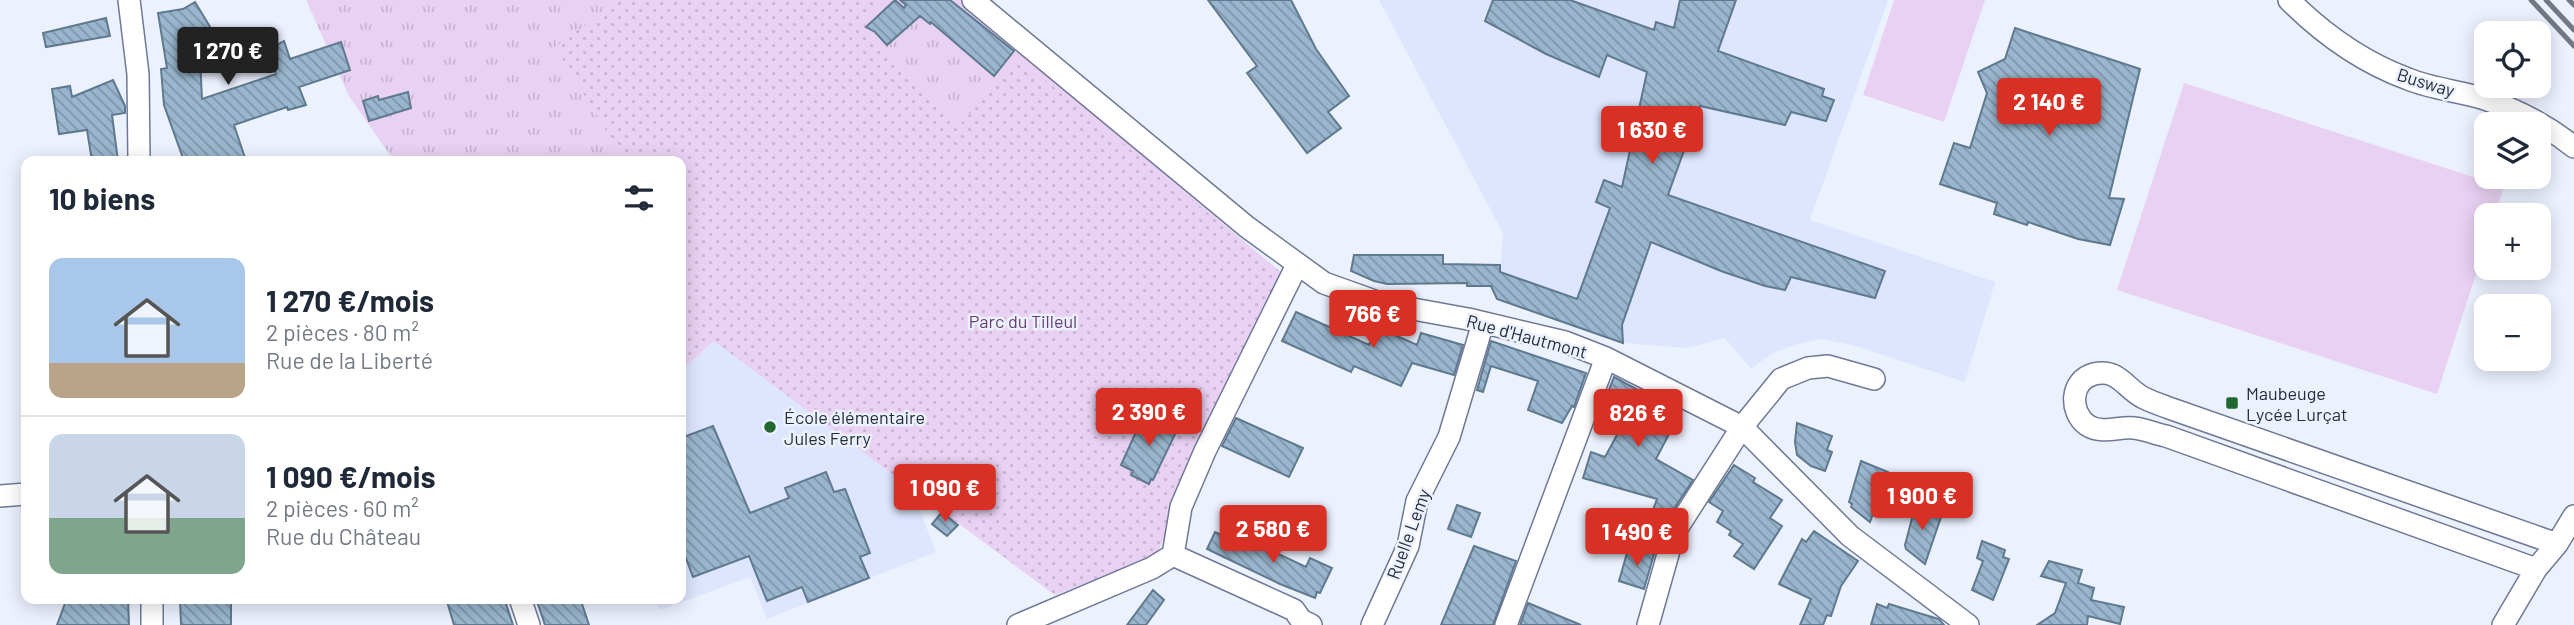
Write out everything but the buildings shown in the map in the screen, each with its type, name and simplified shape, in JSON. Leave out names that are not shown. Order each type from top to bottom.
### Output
[{"type":"street","points":[[129,0],[138,75],[139,156]]},
{"type":"street","name":"Rue d'Hautmont","points":[[973,0],[1247,227],[1324,283],[1380,303],[1565,342],[1606,358],[1742,427],[1850,536],[1968,625]]},
{"type":"street","name":"Busway","points":[[2291,3],[2341,45],[2375,64],[2408,80],[2485,99],[2514,110],[2574,147]]},
{"type":"street","points":[[1018,625],[1152,568],[1173,555],[1181,507],[1205,451],[1297,265]]},
{"type":"street","name":"Ruelle Lemy","points":[[1372,625],[1408,546],[1417,501],[1449,438],[1483,323]]},
{"type":"street","points":[[1506,625],[1606,358]]},
{"type":"street","points":[[1647,625],[1674,533],[1742,427],[1781,379],[1808,368],[1828,366],[1874,379]]},
{"type":"street","points":[[2536,569],[2166,436],[2133,427],[2103,430],[2088,426],[2078,417],[2074,393],[2080,382],[2088,376],[2109,373],[2123,379],[2141,397],[2169,408],[2557,544]]},
{"type":"street","points":[[0,496],[21,494]]},
{"type":"street","points":[[2503,625],[2536,569],[2557,544],[2574,516]]},
{"type":"street","points":[[1173,555],[1294,610],[1300,620],[1311,625]]},
{"type":"street","points":[[152,604],[152,625]]},
{"type":"street","points":[[522,604],[529,625]]},
{"type":"shaded area","points":[[1379,0],[1888,0],[1810,220],[1995,282],[1965,382],[1856,346],[1822,339],[1797,344],[1771,354],[1751,369],[1725,338],[1687,348],[1621,343],[1497,299],[1494,292],[1499,286],[1503,233]]},
{"type":"shaded area","name":"École élémentaire Jules Ferry","points":[[714,341],[911,488],[936,552],[767,619],[750,577],[686,600],[686,366]]},
{"type":"shaded area","name":"École élémentaire Jules Ferry","points":[[657,604],[676,604],[660,610]]},
{"type":"green space","name":"Parc du Tilleul","points":[[306,0],[993,0],[1074,98],[1284,275],[1102,389],[1055,595],[714,341],[686,366],[686,156],[391,156],[349,96]]},
{"type":"green space","name":"Parc du Tilleul","points":[[619,0],[882,0],[861,23],[956,129],[1019,59],[1284,275],[1207,436],[1156,556],[1055,595],[714,341],[686,366],[686,156],[622,156],[555,47]]},
{"type":"green space","points":[[1894,0],[1985,0],[1944,122],[1863,95]]},
{"type":"green space","points":[[2184,83],[2474,177],[2474,189],[2503,189],[2499,203],[2474,203],[2474,280],[2437,394],[2117,290]]},
{"type":"railway","points":[[2531,0],[2574,46]]},
{"type":"railway","points":[[2546,0],[2574,30]]},
{"type":"railway","points":[[2569,0],[2574,5]]},
{"type":"place","name":"Maubeuge Lycée Lurçat","points":[[2232,403]]},
{"type":"place","name":"École élémentaire Jules Ferry","points":[[770,427]]}]
